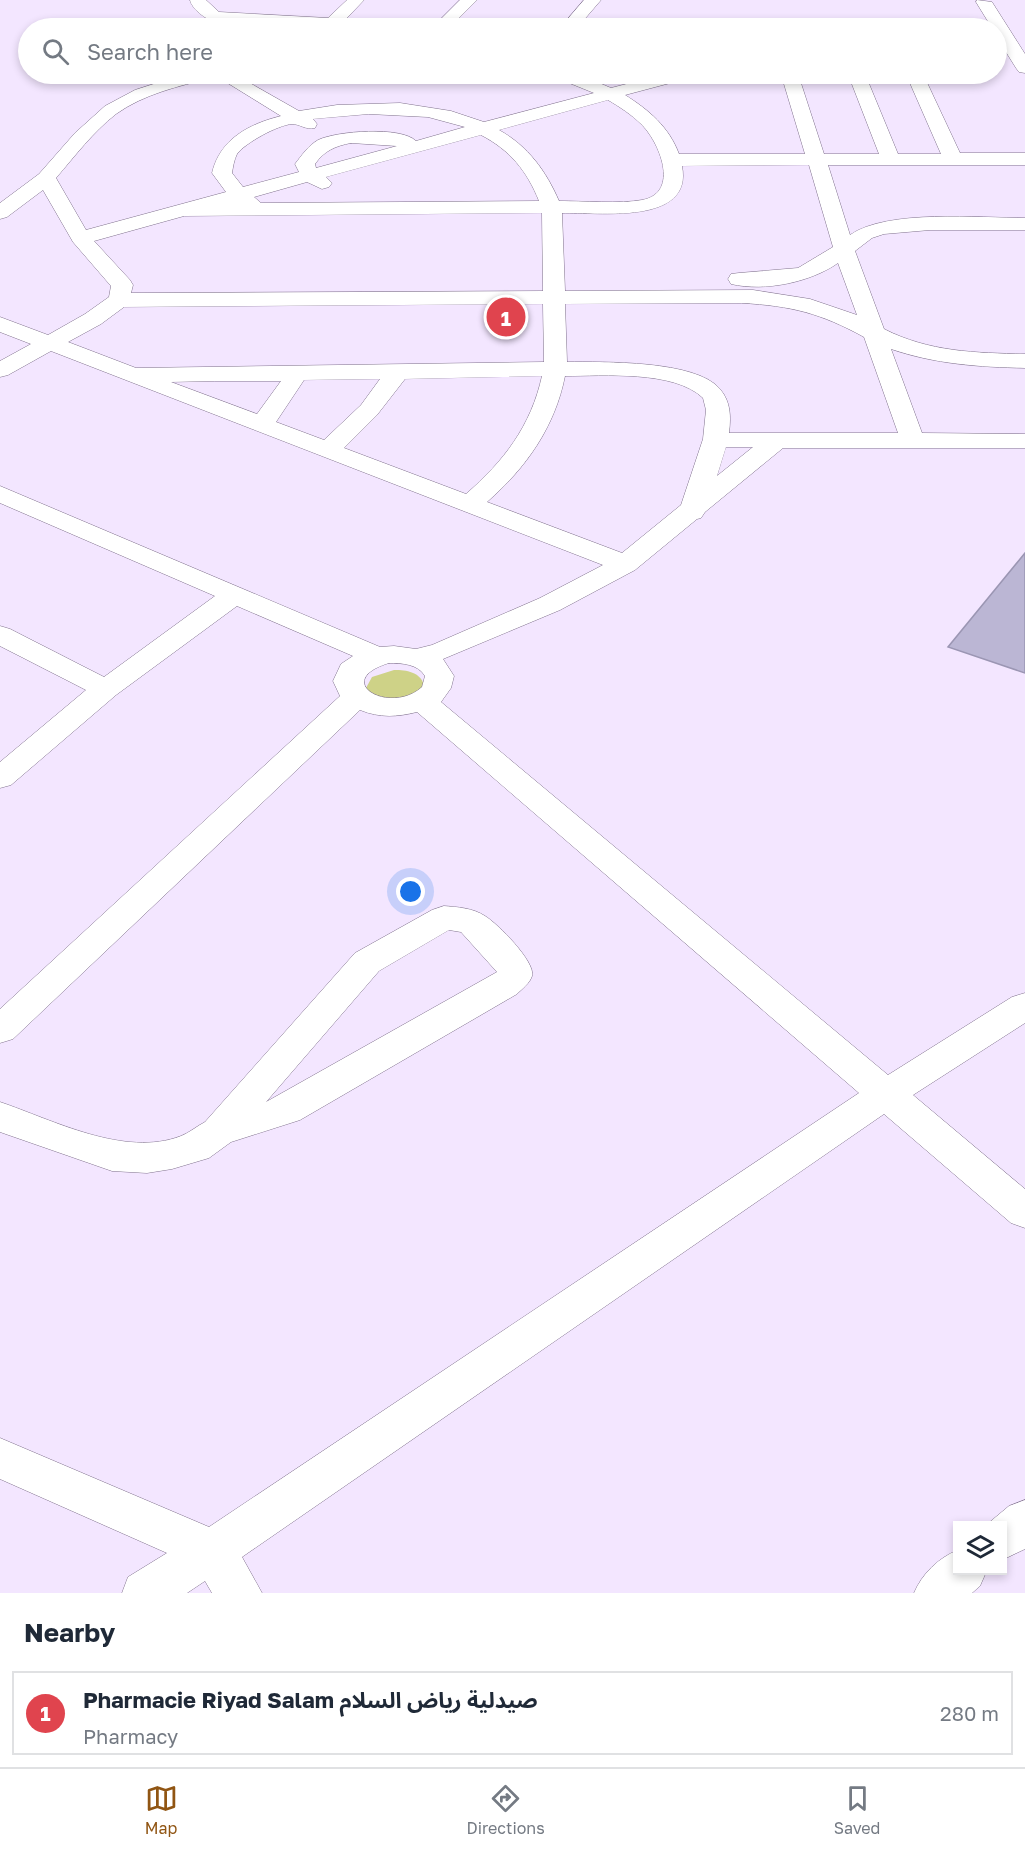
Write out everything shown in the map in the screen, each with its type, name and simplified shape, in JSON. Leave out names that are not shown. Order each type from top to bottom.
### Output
[{"type":"street","points":[[198,0],[197,2],[216,17],[250,18],[264,0]]},
{"type":"street","points":[[338,18],[356,0]]},
{"type":"street","points":[[450,18],[469,0]]},
{"type":"street","points":[[577,18],[593,0]]},
{"type":"street","points":[[984,2],[994,18]]},
{"type":"street","points":[[1007,34],[1025,34]]},
{"type":"street","points":[[1007,39],[1025,70]]},
{"type":"street","points":[[1007,66],[1025,70]]},
{"type":"street","points":[[0,213],[46,177],[94,125],[121,103],[169,84]]},
{"type":"street","points":[[239,84],[334,140]]},
{"type":"street","points":[[182,210],[645,206],[665,198],[671,190],[674,177],[673,160],[660,134],[649,121],[610,93],[587,84]]},
{"type":"street","points":[[80,238],[645,84]]},
{"type":"street","points":[[793,84],[844,249],[913,441]]},
{"type":"street","points":[[861,84],[891,159]]},
{"type":"street","points":[[919,84],[953,159]]},
{"type":"street","points":[[256,210],[228,184],[222,172],[226,156],[234,146],[256,132],[295,116],[357,109],[401,110],[444,115],[482,128],[527,161],[551,208],[555,370],[547,400],[531,440],[497,480],[469,505]]},
{"type":"street","points":[[360,209],[310,176],[305,164],[307,159],[320,147],[334,140],[372,138],[421,145]]},
{"type":"street","points":[[673,160],[1025,159]]},
{"type":"street","points":[[46,177],[80,238],[120,292]]},
{"type":"street","points":[[0,370],[93,319],[120,292],[554,289],[778,278],[812,270],[865,234],[881,228],[930,224],[1025,224]]},
{"type":"street","points":[[554,289],[774,298],[833,312],[873,334],[938,356],[1025,362]]},
{"type":"street","points":[[0,324],[625,564]]},
{"type":"street","points":[[137,375],[555,370],[654,372],[681,377],[715,397],[720,417],[692,512]]},
{"type":"street","points":[[328,450],[369,410],[398,372]]},
{"type":"street","points":[[261,426],[297,374]]},
{"type":"street","points":[[715,440],[1025,441]]},
{"type":"street","points":[[419,657],[442,651],[550,604],[625,564],[692,512],[777,440]]},
{"type":"street","points":[[0,494],[376,656]]},
{"type":"street","points":[[0,778],[106,689],[234,595]]},
{"type":"street","points":[[0,635],[106,689]]},
{"type":"street","points":[[398,654],[419,657],[431,664],[438,673],[439,683],[434,693],[422,701],[410,706],[387,708],[367,704],[356,698],[350,691],[347,683],[349,675],[355,667],[376,656],[398,654]]},
{"type":"street","points":[[0,1030],[356,698]]},
{"type":"street","points":[[422,701],[1025,1212]]},
{"type":"street","points":[[0,1117],[112,1156],[147,1158],[172,1154],[195,1147],[218,1132],[287,1110],[505,985],[515,975],[514,965],[473,924],[460,919],[444,918],[367,962],[218,1132]]},
{"type":"street","points":[[145,1593],[212,1551],[886,1094],[1025,1006]]},
{"type":"street","points":[[0,1458],[212,1551],[239,1593]]},
{"type":"street","points":[[1007,1535],[1025,1521]]},
{"type":"street","points":[[937,1593],[958,1575]]},
{"type":"green space","points":[[394,670],[408,671],[419,677],[424,685],[418,696],[378,701],[366,688],[372,677]]},
{"type":"building","points":[[1025,553],[1025,673],[948,647]]},
{"type":"place","name":"Pharmacie Riyad Salam صيدلية رياض السلام","points":[[506,317]]}]
